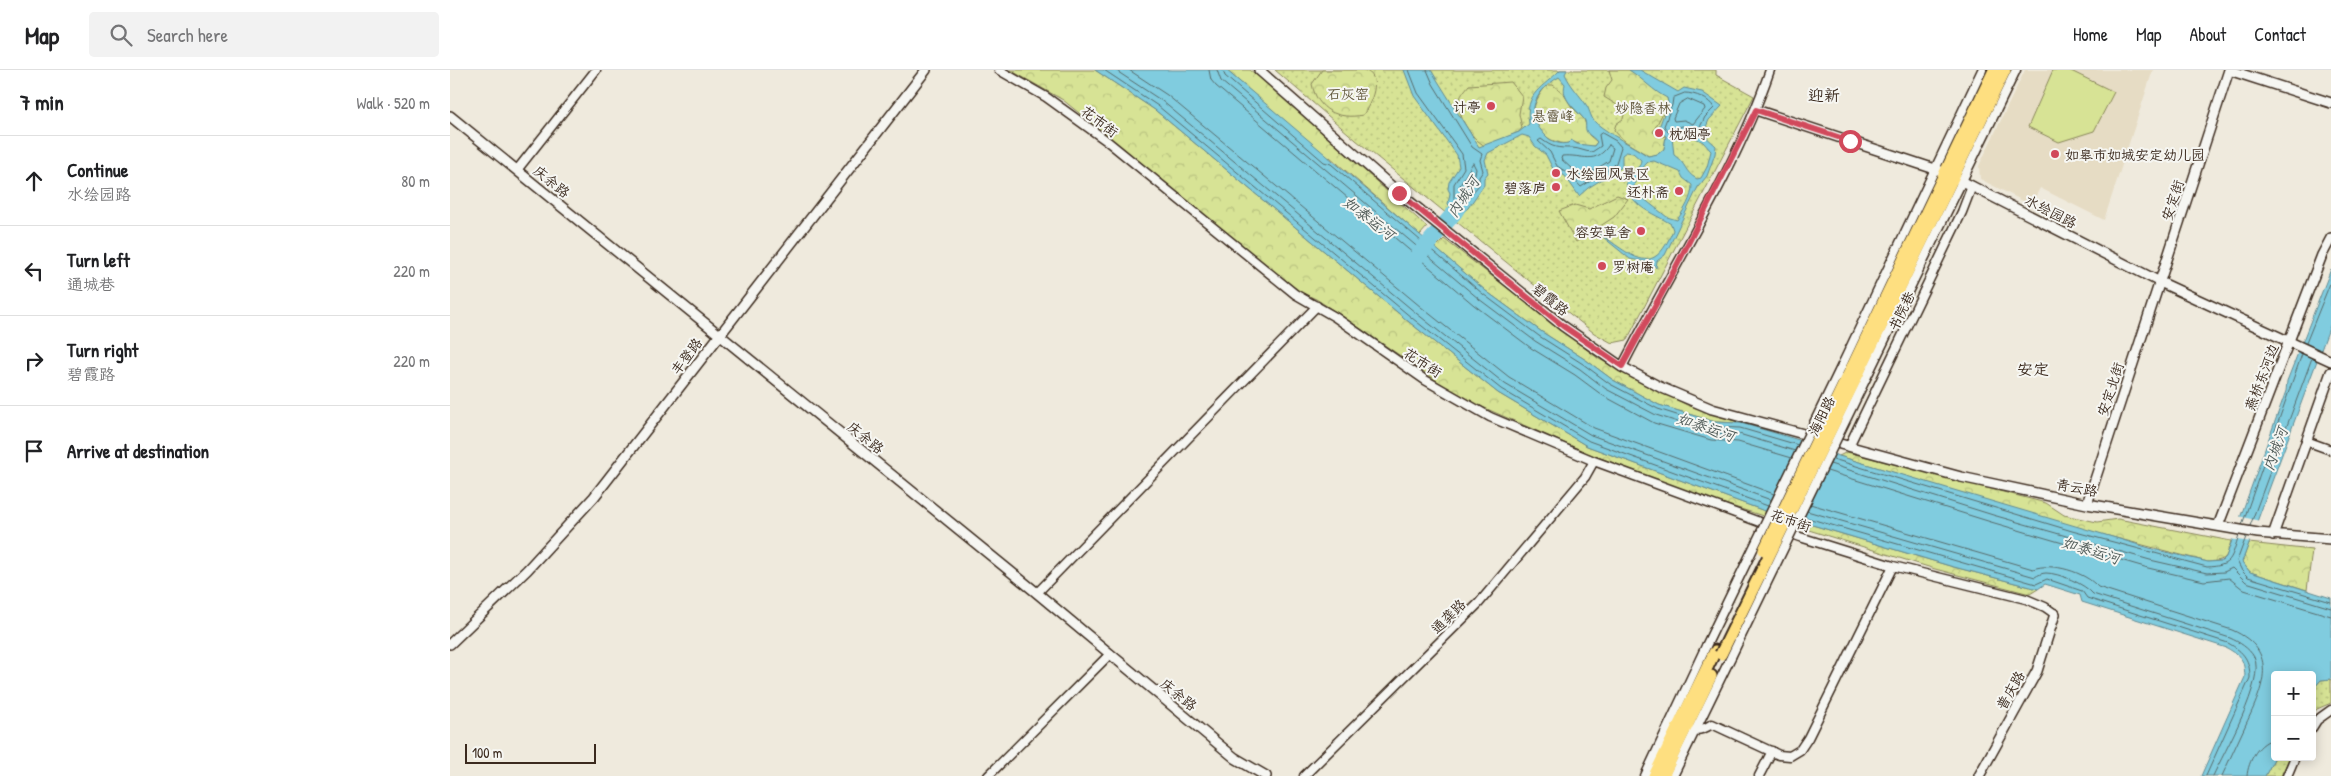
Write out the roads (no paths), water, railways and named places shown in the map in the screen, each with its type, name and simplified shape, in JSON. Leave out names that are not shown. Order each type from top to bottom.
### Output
[{"type":"main road","name":"海阳路","points":[[1663,776],[1683,726],[1718,652],[1949,174],[1994,70]]},
{"type":"main road","name":"海阳路","points":[[1949,174],[2005,70]]},
{"type":"main road","name":"海阳路","points":[[1654,776],[1683,726]]},
{"type":"street","points":[[517,170],[596,70]]},
{"type":"street","name":"丰登路","points":[[450,644],[566,529],[611,475],[926,70]]},
{"type":"street","name":"花市街","points":[[999,70],[1046,97],[1107,141],[1295,294],[1317,306],[1464,404],[1594,461],[1758,522],[1893,566],[2026,599],[2046,607],[2055,614]]},
{"type":"street","name":"碧霞路","points":[[1259,70],[1448,234],[1563,326],[1622,366],[1660,387],[1712,409],[1823,438]]},
{"type":"street","points":[[1622,366],[1674,271],[1756,110],[1770,70]]},
{"type":"street","points":[[1949,174],[1982,70]]},
{"type":"street","points":[[1645,776],[1683,726],[1949,174],[2016,70]]},
{"type":"street","points":[[2229,70],[2331,103]]},
{"type":"street","name":"安定街","points":[[2160,282],[2229,70]]},
{"type":"street","name":"水绘园路","points":[[1756,110],[1949,174],[2160,282],[2293,345],[2327,359]]},
{"type":"street","name":"庆余路","points":[[450,116],[1037,593],[1235,758],[1266,776]]},
{"type":"street","name":"书院巷","points":[[1849,446],[1958,221],[1972,186]]},
{"type":"street","name":"燕桥东河边","points":[[2218,526],[2293,345],[2322,255],[2331,238]]},
{"type":"street","name":"安定北街","points":[[2087,504],[2160,282]]},
{"type":"street","points":[[1037,593],[1317,306]]},
{"type":"street","points":[[2273,534],[2331,372]]},
{"type":"street","name":"青云路","points":[[1823,438],[1960,477],[2087,504],[2258,533],[2331,538]]},
{"type":"street","points":[[2306,441],[2331,450]]},
{"type":"street","name":"通龚路","points":[[1304,776],[1479,603],[1585,477],[1594,461]]},
{"type":"street","points":[[1683,726],[1702,731],[1712,724],[1779,755],[1790,756],[1800,750],[1808,738],[1893,566]]},
{"type":"street","name":"普庆路","points":[[1979,776],[2037,671],[2055,614]]},
{"type":"street","points":[[988,776],[1109,654]]},
{"type":"street","points":[[2316,722],[2331,710]]},
{"type":"street","points":[[1673,776],[1683,726]]},
{"type":"street","points":[[1759,776],[1772,752]]},
{"type":"street","points":[[2287,776],[2294,761]]},
{"type":"water","name":"如泰运河","points":[[1095,70],[1226,70],[1486,291],[1613,380],[1659,405],[1715,422],[1741,423],[1816,445],[1839,456],[2153,549],[2208,562],[2222,561],[2226,557],[2286,391],[2287,381],[2331,269],[2331,323],[2242,562],[2250,572],[2331,598],[2331,679],[2321,680],[2316,686],[2316,671],[2271,671],[2271,761],[2273,761],[2265,776],[2201,776],[2245,677],[2241,659],[2232,651],[2082,602],[2080,595],[2045,584],[2038,589],[1950,566],[1762,510],[1587,446],[1498,393],[1409,322],[1155,110]]},
{"type":"water","points":[[1404,70],[1431,70],[1479,147],[1519,132],[1529,124],[1529,105],[1536,92],[1560,70],[1567,70],[1565,74],[1567,79],[1587,106],[1594,121],[1608,132],[1648,156],[1658,154],[1664,149],[1666,136],[1658,130],[1668,103],[1667,98],[1629,70],[1640,70],[1678,92],[1684,88],[1702,92],[1722,106],[1709,120],[1703,134],[1716,146],[1707,176],[1698,187],[1665,255],[1657,261],[1656,268],[1652,263],[1630,259],[1598,233],[1631,255],[1649,259],[1657,255],[1665,246],[1673,230],[1671,224],[1637,203],[1628,190],[1626,181],[1640,165],[1641,160],[1633,153],[1626,152],[1622,155],[1622,167],[1588,188],[1579,196],[1565,176],[1553,169],[1546,155],[1535,146],[1529,137],[1522,135],[1488,153],[1485,160],[1488,173],[1484,178],[1484,185],[1468,208],[1462,213],[1455,212],[1448,204],[1450,193],[1448,189],[1449,182],[1459,167],[1457,155],[1414,96]],"holes":[[[1559,77],[1565,84],[1564,89],[1567,98],[1584,119],[1587,132],[1597,142],[1594,146],[1577,144],[1571,140],[1565,144],[1554,142],[1547,137],[1535,120],[1535,104],[1538,97],[1543,89]],[[1683,131],[1703,142],[1711,151],[1707,167],[1701,178],[1697,179],[1687,171],[1674,155],[1672,137]],[[1654,161],[1680,172],[1683,178],[1692,185],[1689,199],[1677,220],[1667,217],[1634,191],[1638,175],[1648,162]]]},
{"type":"waterway","name":"内城河","points":[[1415,259],[1455,212],[1466,194]]},
{"type":"place","name":"计亭","points":[[1491,106]]},
{"type":"place","name":"枕烟亭","points":[[1659,133]]},
{"type":"place","name":"如皋市如城安定幼儿园","points":[[2055,154]]},
{"type":"place","name":"水绘园风景区","points":[[1556,173]]},
{"type":"place","name":"碧落庐","points":[[1556,187]]},
{"type":"place","name":"还朴斋","points":[[1679,191]]},
{"type":"place","name":"容安草舍","points":[[1641,231]]},
{"type":"place","name":"罗树庵","points":[[1602,266]]},
{"type":"district","name":"迎新","points":[[1824,95]]},
{"type":"district","name":"安定","points":[[2033,369]]},
{"type":"park label","name":"石灰窑","points":[[1348,93]]},
{"type":"park label","name":"妙隐香林","points":[[1643,107]]},
{"type":"park label","name":"悬霤峰","points":[[1553,115]]}]
